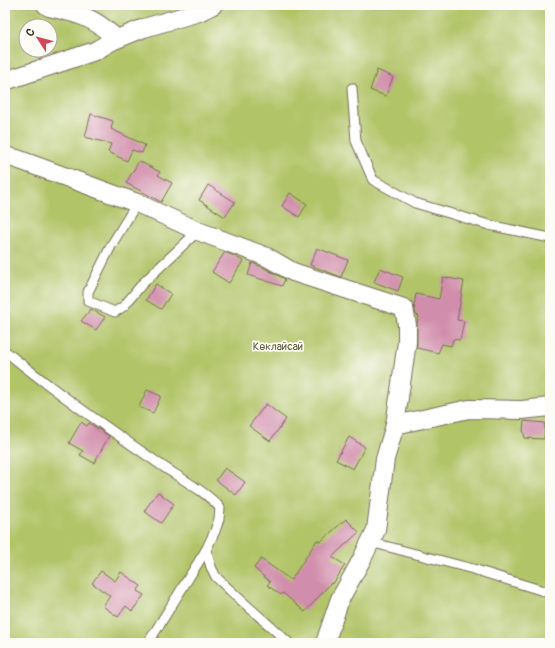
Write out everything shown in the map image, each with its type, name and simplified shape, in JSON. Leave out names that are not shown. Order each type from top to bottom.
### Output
[{"type":"street","points":[[46,5],[80,15],[101,25],[112,35],[112,41]]},
{"type":"street","points":[[5,81],[95,51],[112,41],[144,28],[199,12],[214,5]]},
{"type":"street","points":[[5,156],[137,203],[198,231],[267,257],[293,272],[404,308],[407,325],[407,342],[395,425],[385,459],[376,530],[340,599],[325,643]]},
{"type":"street","points":[[395,425],[468,409],[522,410],[550,408]]},
{"type":"lane","points":[[352,88],[356,141],[373,180],[415,203],[489,225],[550,238]]},
{"type":"lane","points":[[137,203],[112,244],[88,292],[88,301],[114,312],[124,306],[142,283],[198,231]]},
{"type":"lane","points":[[5,351],[102,424],[175,476],[214,500],[220,508],[219,519],[206,550],[148,643]]},
{"type":"lane","points":[[370,542],[472,569],[550,593]]},
{"type":"lane","points":[[206,550],[211,567],[216,577],[289,643]]},
{"type":"green space","name":"Көклайсай","points":[[5,5],[550,5],[550,643],[5,643]]},
{"type":"building","points":[[377,70],[393,77],[386,96],[370,90]]},
{"type":"building","points":[[91,114],[113,121],[111,129],[145,145],[142,153],[132,150],[127,161],[108,152],[111,144],[85,137]]},
{"type":"building","points":[[139,161],[160,172],[158,175],[172,183],[161,202],[126,183]]},
{"type":"building","points":[[208,185],[235,202],[225,217],[199,200]]},
{"type":"building","points":[[290,193],[307,204],[299,217],[282,206]]},
{"type":"building","points":[[317,248],[348,260],[341,277],[310,265]]},
{"type":"building","points":[[225,252],[243,261],[229,283],[212,272]]},
{"type":"building","points":[[252,263],[285,279],[282,286],[248,275]]},
{"type":"building","points":[[380,268],[403,277],[398,291],[374,282]]},
{"type":"building","points":[[443,277],[464,281],[457,320],[464,321],[460,340],[453,339],[451,346],[442,344],[438,353],[417,348],[417,323],[419,316],[416,315],[414,305],[416,294],[439,299]]},
{"type":"building","points":[[156,284],[171,294],[161,309],[146,300]]},
{"type":"building","points":[[91,309],[105,317],[96,330],[81,321]]},
{"type":"building","points":[[147,390],[161,396],[153,413],[139,407]]},
{"type":"building","points":[[266,404],[286,419],[270,441],[249,426]]},
{"type":"building","points":[[524,421],[545,423],[544,439],[525,438],[523,430]]},
{"type":"building","points":[[81,422],[87,426],[89,423],[109,436],[94,463],[80,455],[83,451],[69,443]]},
{"type":"building","points":[[349,437],[365,447],[353,469],[336,460]]},
{"type":"building","points":[[225,468],[245,482],[236,495],[216,480]]},
{"type":"building","points":[[158,492],[174,504],[161,523],[144,511]]},
{"type":"building","points":[[346,519],[359,532],[332,557],[345,565],[333,584],[331,583],[305,612],[283,593],[281,595],[267,585],[270,582],[254,568],[261,559],[291,580],[317,540],[320,542]]},
{"type":"building","points":[[101,571],[115,581],[121,572],[141,586],[137,591],[144,595],[132,611],[126,606],[118,617],[103,606],[110,596],[92,583]]}]
